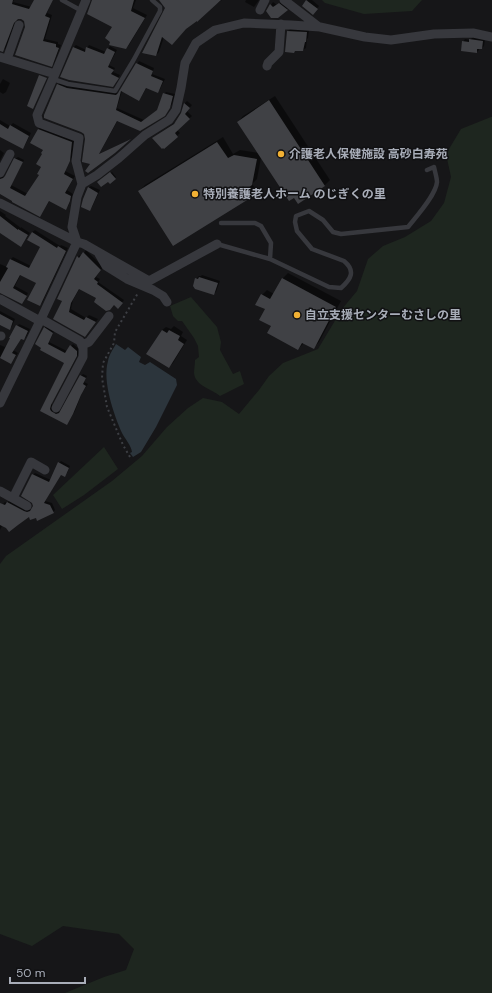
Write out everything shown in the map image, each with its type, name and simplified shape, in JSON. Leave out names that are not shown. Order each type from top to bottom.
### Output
[{"type":"street","points":[[0,403],[76,242],[72,227],[77,197],[82,184],[76,161],[80,138],[39,123],[37,115],[86,0]]},
{"type":"street","points":[[260,10],[265,0]]},
{"type":"street","points":[[284,0],[320,27]]},
{"type":"street","points":[[82,184],[97,175],[119,158],[145,135],[169,120],[176,110],[185,62],[196,43],[214,30],[244,23],[320,27],[365,37],[391,40],[434,34],[473,33],[492,37]]},
{"type":"street","points":[[267,66],[279,52],[281,24]]},
{"type":"street","points":[[19,25],[4,58],[54,77]]},
{"type":"street","points":[[0,173],[10,154]]},
{"type":"street","points":[[0,203],[76,242],[84,244],[149,281],[217,244]]},
{"type":"street","points":[[98,252],[106,266],[127,279],[153,290],[163,296],[167,302]]},
{"type":"street","points":[[0,299],[80,341],[83,357],[56,408]]},
{"type":"street","points":[[82,346],[89,342],[110,316]]},
{"type":"street","points":[[13,498],[31,462],[45,470]]},
{"type":"street","points":[[1,493],[27,506]]},
{"type":"lane","points":[[62,0],[82,11]]},
{"type":"lane","points":[[54,77],[68,84],[115,91],[160,11],[160,7],[152,0]]},
{"type":"lane","points":[[217,244],[270,259],[329,287],[341,288],[348,282],[351,276],[351,270],[348,264],[344,261],[312,249],[297,231],[295,222],[296,216],[309,211],[323,220],[333,232],[342,234],[408,227],[424,208],[436,189],[437,181],[434,167],[427,170]]},
{"type":"lane","points":[[221,223],[255,223],[261,226],[271,243],[270,259]]},
{"type":"path","points":[[130,457],[122,445],[107,407],[102,378],[103,363],[114,342],[115,332],[133,300],[143,286]]},
{"type":"shaded area","points":[[322,0],[422,0],[412,11],[364,14],[325,3]]},
{"type":"shaded area","points":[[491,117],[492,993],[65,993],[104,977],[126,970],[134,949],[119,934],[63,926],[32,946],[0,934],[0,564],[6,556],[112,481],[142,456],[167,427],[188,408],[203,398],[222,402],[239,414],[269,376],[283,363],[318,349],[342,309],[357,291],[368,259],[383,246],[405,237],[431,221],[444,203],[451,177],[446,154],[461,129]]},
{"type":"shaded area","points":[[191,297],[217,327],[221,342],[220,350],[233,374],[240,371],[244,384],[220,396],[204,387],[197,381],[194,373],[195,360],[199,357],[198,346],[182,321],[178,321],[173,316],[170,306]]},
{"type":"shaded area","points":[[116,344],[125,350],[128,347],[141,357],[139,362],[145,365],[150,362],[176,379],[177,385],[156,427],[141,452],[133,457],[116,417],[108,388],[108,361]]},
{"type":"shaded area","points":[[104,447],[118,469],[84,495],[62,509],[53,495]]},
{"type":"building","points":[[0,0],[13,0],[12,4],[29,9],[34,0],[53,0],[45,16],[50,18],[43,41],[56,44],[56,47],[59,48],[52,67],[15,55],[25,27],[24,21],[21,19],[18,19],[14,23],[3,52],[0,51]]},
{"type":"building","points":[[92,0],[134,0],[131,11],[145,18],[126,49],[109,45],[110,42],[105,38],[112,27],[87,14]]},
{"type":"building","points":[[159,0],[221,0],[197,22],[186,29],[172,45],[162,37],[156,56],[142,53],[165,8]]},
{"type":"building","points":[[306,0],[318,9],[313,15],[302,6]]},
{"type":"building","points":[[279,3],[288,10],[278,18],[271,18],[266,11],[270,4],[273,7]]},
{"type":"building","points":[[287,31],[307,32],[303,51],[295,51],[294,53],[285,52]]},
{"type":"building","points":[[469,39],[483,41],[482,49],[477,49],[477,53],[461,51],[462,41],[469,42]]},
{"type":"building","points":[[73,47],[85,52],[86,47],[104,54],[107,48],[115,52],[108,67],[114,70],[111,74],[119,78],[113,87],[69,80],[60,77]]},
{"type":"building","points":[[136,63],[153,71],[151,76],[163,81],[158,93],[146,88],[139,101],[121,91],[116,110],[141,122],[157,110],[163,93],[173,96],[170,108],[165,116],[140,131],[117,121],[99,154],[131,139],[88,173],[85,171],[90,164],[82,162],[85,139],[84,134],[44,118],[57,84],[67,88],[116,95]]},
{"type":"building","points":[[39,75],[47,78],[33,109],[27,106]]},
{"type":"building","name":"介護老人保健施設 高砂白寿苑","points":[[269,100],[325,186],[298,204],[294,198],[289,201],[237,122]]},
{"type":"building","points":[[184,103],[190,108],[185,114],[190,119],[175,133],[178,137],[162,149],[152,138],[174,124],[181,113]]},
{"type":"building","points":[[0,124],[8,129],[10,125],[29,136],[23,149],[0,137]]},
{"type":"building","points":[[38,129],[72,142],[70,161],[64,174],[73,179],[65,193],[71,196],[66,210],[49,201],[40,217],[0,194],[0,179],[5,176],[14,158],[23,162],[10,188],[25,196],[39,175],[37,174],[41,167],[36,164],[43,150],[30,143]]},
{"type":"building","name":"特別養護老人ホーム のじぎくの里","points":[[217,142],[228,158],[234,155],[257,159],[252,185],[247,189],[252,197],[173,246],[138,191]]},
{"type":"building","points":[[110,172],[116,179],[110,184],[108,182],[101,187],[97,182]]},
{"type":"building","points":[[88,187],[98,193],[90,211],[81,207]]},
{"type":"building","points":[[0,216],[18,230],[28,235],[21,247],[0,233]]},
{"type":"building","points":[[32,232],[57,248],[58,246],[66,251],[40,306],[27,300],[36,283],[20,275],[13,288],[27,296],[22,304],[0,293],[0,282],[8,268],[6,267],[10,259],[29,268],[40,247],[27,240]]},
{"type":"building","points":[[83,252],[101,270],[94,279],[98,282],[97,284],[123,303],[118,309],[114,305],[110,310],[106,311],[94,302],[96,298],[79,289],[71,303],[69,312],[84,320],[86,317],[96,322],[85,337],[53,319],[62,301],[57,299],[77,256],[79,258]]},
{"type":"building","points":[[199,277],[218,283],[214,295],[195,289],[193,286],[195,278],[198,279]]},
{"type":"building","name":"自立支援センターむさしの里","points":[[282,278],[336,307],[314,349],[302,343],[298,350],[267,333],[271,326],[259,320],[265,309],[255,305],[261,294],[270,299]]},
{"type":"building","points":[[0,314],[13,321],[10,330],[0,325]]},
{"type":"building","points":[[16,325],[28,331],[24,340],[21,339],[12,353],[16,355],[11,364],[0,358]]},
{"type":"building","points":[[44,327],[53,333],[48,344],[65,353],[70,345],[77,351],[77,356],[51,405],[51,411],[56,414],[59,413],[80,375],[86,378],[83,384],[86,386],[67,425],[40,411],[64,363],[40,350],[41,348],[35,344]]},
{"type":"building","points":[[162,330],[167,333],[169,330],[180,336],[178,340],[184,344],[169,368],[146,354]]},
{"type":"building","points":[[58,462],[69,468],[65,477],[61,475],[44,503],[50,505],[54,513],[37,521],[36,518],[30,520],[29,517],[9,532],[6,528],[0,525],[0,503],[5,505],[7,502],[24,511],[30,511],[33,506],[32,503],[21,496],[32,474],[49,482]]},
{"type":"place","name":"介護老人保健施設 高砂白寿苑","points":[[281,154]]},
{"type":"place","name":"特別養護老人ホーム のじぎくの里","points":[[195,194]]},
{"type":"place","name":"自立支援センターむさしの里","points":[[297,315]]}]
